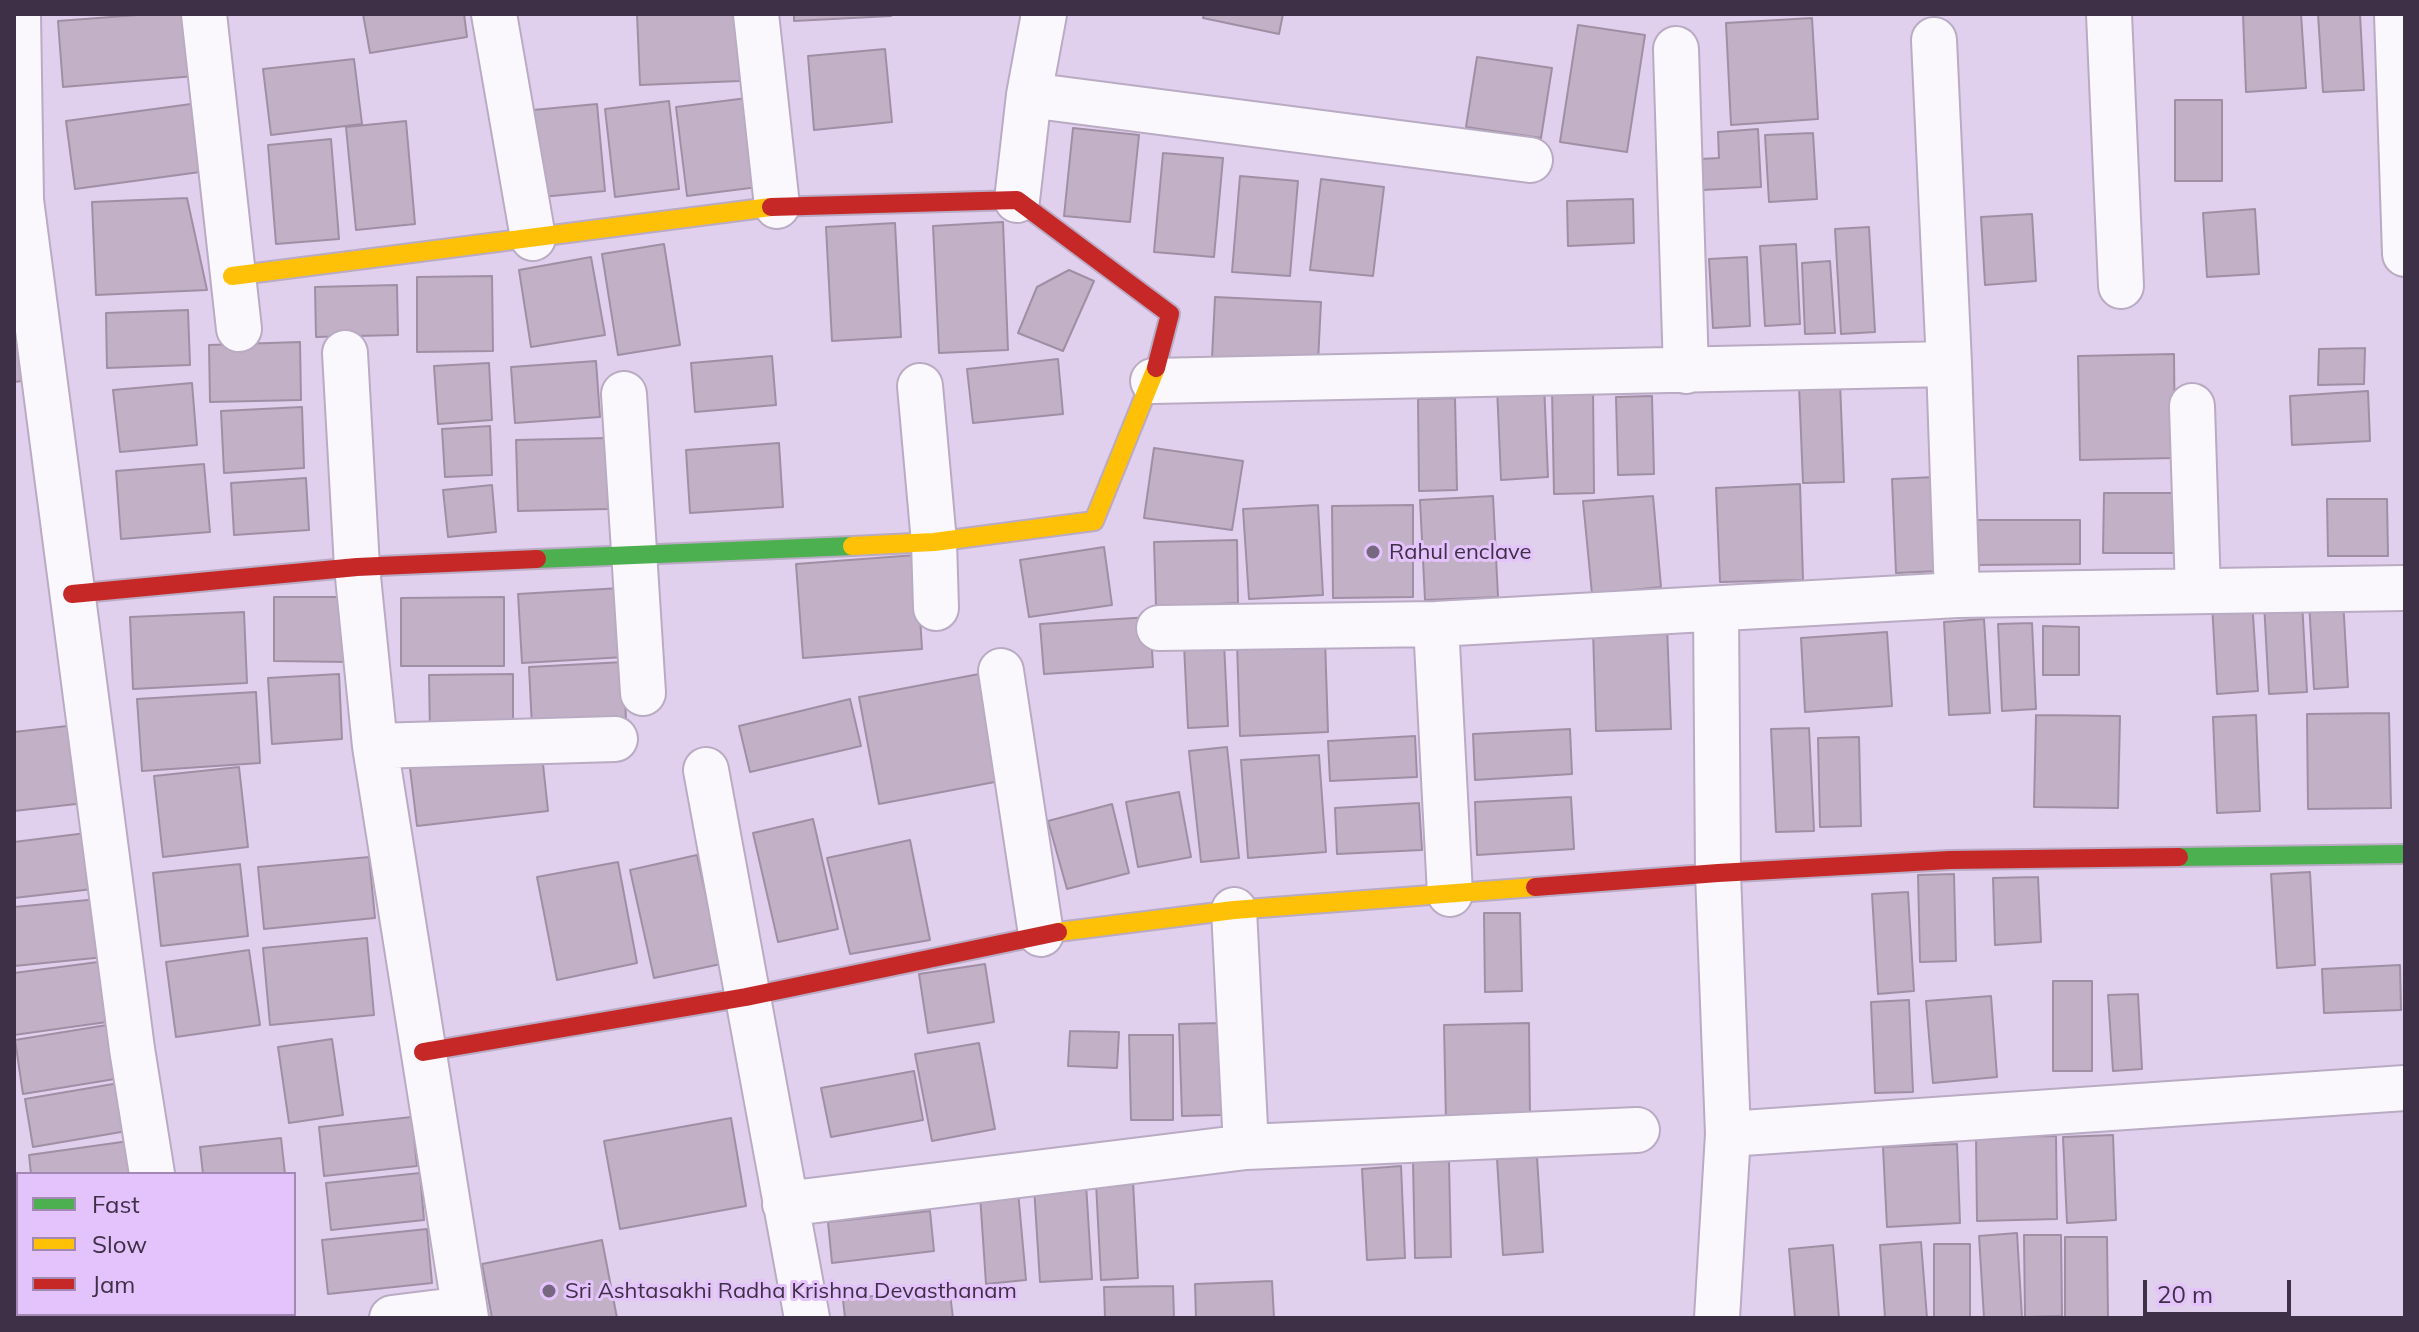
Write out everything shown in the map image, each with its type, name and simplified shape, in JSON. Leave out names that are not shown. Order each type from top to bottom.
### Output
[{"type":"street","points":[[18,14],[21,200],[130,1034],[152,1172]]},
{"type":"street","points":[[204,14],[239,329]]},
{"type":"street","points":[[494,14],[533,238]]},
{"type":"street","points":[[756,14],[777,206]]},
{"type":"street","points":[[1017,200],[1029,95],[1044,14]]},
{"type":"street","points":[[2109,14],[2121,286]]},
{"type":"street","points":[[2397,14],[2405,254]]},
{"type":"street","points":[[1934,40],[1957,595]]},
{"type":"street","points":[[1676,49],[1686,371]]},
{"type":"street","points":[[1029,95],[1530,160]]},
{"type":"street","points":[[72,594],[357,567],[934,542],[1094,521],[1153,381],[1170,314],[1017,200],[777,206],[232,276]]},
{"type":"street","points":[[345,353],[357,567],[375,746],[465,1314],[392,1318]]},
{"type":"street","points":[[1153,381],[1949,364]]},
{"type":"street","points":[[920,386],[934,542],[936,608]]},
{"type":"street","points":[[624,394],[643,693]]},
{"type":"street","points":[[2192,406],[2198,591]]},
{"type":"street","points":[[1159,628],[1436,624],[1957,595],[2405,588]]},
{"type":"street","points":[[1691,610],[1718,873],[1728,1134],[1717,1318]]},
{"type":"street","points":[[1436,624],[1450,894]]},
{"type":"street","points":[[1001,671],[1041,934]]},
{"type":"street","points":[[375,746],[615,739]]},
{"type":"street","points":[[706,770],[807,1318]]},
{"type":"street","points":[[423,1052],[746,997],[1041,934],[1234,910],[1718,873],[1950,860],[2405,854]]},
{"type":"street","points":[[1234,910],[1246,1147]]},
{"type":"street","points":[[1728,1134],[2405,1088]]},
{"type":"street","points":[[785,1204],[1246,1147],[1637,1130]]},
{"type":"building","points":[[190,14],[195,76],[63,87],[58,21]]},
{"type":"building","points":[[363,14],[464,14],[467,37],[370,53]]},
{"type":"building","points":[[637,14],[737,14],[740,81],[640,85]]},
{"type":"building","points":[[794,14],[891,14],[891,16],[794,21]]},
{"type":"building","points":[[1204,14],[1283,14],[1279,34],[1203,18]]},
{"type":"building","points":[[2243,14],[2301,14],[2306,88],[2246,92]]},
{"type":"building","points":[[2318,14],[2360,14],[2364,90],[2323,92]]},
{"type":"building","points":[[1812,18],[1818,119],[1731,125],[1726,23]]},
{"type":"building","points":[[1578,25],[1645,35],[1627,152],[1560,142]]},
{"type":"building","points":[[885,49],[892,122],[814,130],[808,56]]},
{"type":"building","points":[[1477,57],[1552,68],[1541,138],[1466,127]]},
{"type":"building","points":[[354,59],[362,124],[271,135],[263,69]]},
{"type":"building","points":[[747,98],[758,187],[687,196],[676,107]]},
{"type":"building","points":[[2175,100],[2222,100],[2222,181],[2175,181]]},
{"type":"building","points":[[669,101],[679,189],[615,197],[605,109]]},
{"type":"building","points":[[191,104],[200,172],[75,189],[66,121]]},
{"type":"building","points":[[597,104],[605,191],[541,197],[533,110]]},
{"type":"building","points":[[406,121],[415,224],[356,230],[346,127]]},
{"type":"building","points":[[1073,128],[1139,135],[1130,222],[1064,216]]},
{"type":"building","points":[[1758,129],[1761,187],[1702,190],[1701,159],[1719,158],[1718,132]]},
{"type":"building","points":[[1813,133],[1817,199],[1769,202],[1765,135]]},
{"type":"building","points":[[331,139],[339,239],[276,244],[268,145]]},
{"type":"building","points":[[1163,153],[1223,158],[1214,257],[1154,252]]},
{"type":"building","points":[[1240,176],[1298,181],[1290,276],[1232,272]]},
{"type":"building","points":[[1321,179],[1384,187],[1373,276],[1310,270]]},
{"type":"building","points":[[187,198],[207,290],[96,295],[92,202]]},
{"type":"building","points":[[1633,199],[1634,243],[1568,246],[1567,201]]},
{"type":"building","points":[[2255,209],[2259,274],[2207,277],[2203,213]]},
{"type":"building","points":[[2032,214],[2036,281],[1985,285],[1981,217]]},
{"type":"building","points":[[1003,222],[1008,350],[939,353],[933,226]]},
{"type":"building","points":[[895,223],[901,337],[832,341],[826,227]]},
{"type":"building","points":[[1869,227],[1875,332],[1841,334],[1835,229]]},
{"type":"building","points":[[664,244],[680,345],[618,355],[602,254]]},
{"type":"building","points":[[1796,244],[1800,324],[1765,326],[1760,246]]},
{"type":"building","points":[[591,257],[605,335],[531,347],[519,270]]},
{"type":"building","points":[[1747,257],[1750,326],[1713,328],[1709,259]]},
{"type":"building","points":[[1830,261],[1835,333],[1805,334],[1802,263]]},
{"type":"building","points":[[1069,270],[1094,281],[1063,351],[1018,333],[1037,287]]},
{"type":"building","points":[[492,276],[493,351],[417,352],[417,277]]},
{"type":"building","points":[[397,285],[398,335],[316,337],[315,287]]},
{"type":"building","points":[[1215,297],[1321,302],[1318,362],[1212,358]]},
{"type":"building","points":[[188,310],[190,365],[107,368],[106,313]]},
{"type":"building","points":[[14,316],[22,381],[14,382]]},
{"type":"building","points":[[300,342],[301,400],[210,402],[209,345]]},
{"type":"building","points":[[2365,348],[2364,384],[2318,385],[2319,349]]},
{"type":"building","points":[[2174,354],[2175,458],[2080,460],[2078,356]]},
{"type":"building","points":[[772,356],[776,405],[695,412],[691,363]]},
{"type":"building","points":[[1058,359],[1063,414],[973,423],[967,369]]},
{"type":"building","points":[[596,361],[600,417],[515,423],[511,367]]},
{"type":"building","points":[[489,363],[492,420],[438,424],[434,366]]},
{"type":"building","points":[[192,383],[197,445],[120,452],[113,390]]},
{"type":"building","points":[[1840,383],[1844,482],[1803,483],[1799,385]]},
{"type":"building","points":[[1544,384],[1548,477],[1501,480],[1497,387]]},
{"type":"building","points":[[1593,388],[1594,493],[1554,494],[1552,390]]},
{"type":"building","points":[[2368,391],[2370,441],[2292,445],[2290,396]]},
{"type":"building","points":[[1652,396],[1654,474],[1618,475],[1616,397]]},
{"type":"building","points":[[1455,398],[1457,490],[1419,491],[1418,399]]},
{"type":"building","points":[[302,407],[304,468],[224,473],[221,411]]},
{"type":"building","points":[[490,426],[492,475],[445,477],[442,429]]},
{"type":"building","points":[[607,438],[608,509],[518,511],[516,440]]},
{"type":"building","points":[[779,443],[783,507],[690,513],[686,450]]},
{"type":"building","points":[[1154,448],[1243,461],[1232,530],[1144,518]]},
{"type":"building","points":[[204,464],[210,532],[121,539],[116,471]]},
{"type":"building","points":[[1935,477],[1939,571],[1896,573],[1892,479]]},
{"type":"building","points":[[306,478],[309,530],[234,535],[231,483]]},
{"type":"building","points":[[1800,484],[1803,580],[1720,582],[1716,488]]},
{"type":"building","points":[[492,485],[496,532],[448,537],[443,490]]},
{"type":"building","points":[[2104,493],[2178,493],[2178,553],[2103,553]]},
{"type":"building","points":[[1493,496],[1498,597],[1425,600],[1420,500]]},
{"type":"building","points":[[1653,496],[1661,587],[1592,594],[1583,501]]},
{"type":"building","points":[[2327,499],[2387,499],[2388,556],[2328,556]]},
{"type":"building","points":[[1318,505],[1323,595],[1249,599],[1243,509]]},
{"type":"building","name":"Rahul enclave","points":[[1413,505],[1413,597],[1333,598],[1332,506]]},
{"type":"building","points":[[1977,520],[2080,520],[2080,564],[1977,565]]},
{"type":"building","points":[[1237,540],[1238,603],[1156,607],[1154,542]]},
{"type":"building","points":[[1104,547],[1112,605],[1029,617],[1020,560]]},
{"type":"building","points":[[916,555],[922,649],[803,658],[796,564]]},
{"type":"building","points":[[621,588],[625,657],[522,663],[518,594]]},
{"type":"building","points":[[274,597],[349,597],[348,662],[274,661]]},
{"type":"building","points":[[504,597],[504,666],[401,666],[401,598]]},
{"type":"building","points":[[2343,599],[2348,687],[2314,689],[2309,601]]},
{"type":"building","points":[[2252,600],[2258,691],[2217,694],[2212,603]]},
{"type":"building","points":[[2302,601],[2307,692],[2269,694],[2264,603]]},
{"type":"building","points":[[244,612],[247,683],[133,689],[130,617]]},
{"type":"building","points":[[1150,617],[1153,667],[1044,674],[1040,624]]},
{"type":"building","points":[[1984,619],[1990,713],[1949,715],[1944,622]]},
{"type":"building","points":[[2032,623],[2036,709],[2002,711],[1998,624]]},
{"type":"building","points":[[1667,626],[1671,729],[1596,731],[1593,630]]},
{"type":"building","points":[[2043,626],[2079,627],[2079,675],[2043,675]]},
{"type":"building","points":[[1887,632],[1892,706],[1805,712],[1801,638]]},
{"type":"building","points":[[1325,639],[1328,732],[1240,736],[1237,643]]},
{"type":"building","points":[[1224,643],[1228,726],[1188,728],[1184,645]]},
{"type":"building","points":[[624,662],[626,723],[532,727],[529,667]]},
{"type":"building","points":[[339,674],[342,739],[272,744],[268,678]]},
{"type":"building","points":[[513,674],[513,731],[430,733],[429,675]]},
{"type":"building","points":[[979,674],[1000,781],[879,804],[859,697]]},
{"type":"building","points":[[256,692],[260,763],[142,771],[137,699]]},
{"type":"building","points":[[850,699],[861,746],[750,772],[739,726]]},
{"type":"building","points":[[2389,713],[2391,808],[2308,809],[2307,714]]},
{"type":"building","points":[[2036,715],[2120,716],[2118,808],[2034,807]]},
{"type":"building","points":[[2256,715],[2260,811],[2217,813],[2213,717]]},
{"type":"building","points":[[76,725],[85,803],[14,811],[14,732]]},
{"type":"building","points":[[1809,728],[1814,831],[1776,832],[1771,729]]},
{"type":"building","points":[[1570,729],[1572,774],[1475,780],[1473,734]]},
{"type":"building","points":[[1415,736],[1417,777],[1330,781],[1328,741]]},
{"type":"building","points":[[1859,737],[1861,826],[1820,827],[1818,738]]},
{"type":"building","points":[[541,745],[548,811],[417,826],[409,760]]},
{"type":"building","points":[[1227,747],[1239,858],[1201,862],[1189,751]]},
{"type":"building","points":[[1319,755],[1326,852],[1248,858],[1241,760]]},
{"type":"building","points":[[239,767],[248,847],[163,857],[154,776]]},
{"type":"building","points":[[1179,792],[1191,857],[1138,867],[1126,802]]},
{"type":"building","points":[[1571,797],[1574,849],[1477,855],[1475,802]]},
{"type":"building","points":[[1419,803],[1422,850],[1337,854],[1335,808]]},
{"type":"building","points":[[1112,804],[1129,873],[1067,889],[1048,821]]},
{"type":"building","points":[[813,819],[838,929],[778,942],[753,833]]},
{"type":"building","points":[[86,833],[93,889],[14,898],[14,842]]},
{"type":"building","points":[[910,840],[930,940],[850,954],[827,858]]},
{"type":"building","points":[[697,855],[721,964],[654,978],[630,870]]},
{"type":"building","points":[[369,857],[375,918],[264,929],[258,867]]},
{"type":"building","points":[[618,862],[637,963],[557,980],[537,877]]},
{"type":"building","points":[[240,864],[248,936],[161,946],[153,873]]},
{"type":"building","points":[[2310,872],[2315,965],[2277,968],[2271,874]]},
{"type":"building","points":[[1954,874],[1956,961],[1920,962],[1918,875]]},
{"type":"building","points":[[2038,877],[2041,942],[1995,945],[1993,878]]},
{"type":"building","points":[[1908,892],[1914,991],[1878,994],[1872,894]]},
{"type":"building","points":[[99,899],[105,957],[14,966],[14,907]]},
{"type":"building","points":[[1484,913],[1520,913],[1522,991],[1485,992]]},
{"type":"building","points":[[367,938],[374,1015],[270,1025],[263,948]]},
{"type":"building","points":[[249,950],[260,1025],[176,1037],[166,962]]},
{"type":"building","points":[[106,961],[114,1021],[14,1035],[14,973]]},
{"type":"building","points":[[985,964],[994,1022],[928,1033],[919,974]]},
{"type":"building","points":[[2400,965],[2401,1010],[2324,1013],[2322,969]]},
{"type":"building","points":[[2053,981],[2092,981],[2092,1071],[2053,1071]]},
{"type":"building","points":[[2138,994],[2142,1069],[2113,1071],[2108,995]]},
{"type":"building","points":[[1991,996],[1997,1077],[1933,1083],[1926,1001]]},
{"type":"building","points":[[1909,1000],[1913,1092],[1875,1093],[1871,1002]]},
{"type":"building","points":[[1219,1023],[1222,1115],[1182,1116],[1179,1024]]},
{"type":"building","points":[[1529,1023],[1530,1119],[1446,1122],[1444,1025]]},
{"type":"building","points":[[113,1024],[121,1078],[23,1094],[15,1040]]},
{"type":"building","points":[[1070,1031],[1119,1032],[1117,1068],[1068,1066]]},
{"type":"building","points":[[1129,1035],[1173,1035],[1173,1120],[1131,1120]]},
{"type":"building","points":[[332,1039],[343,1115],[289,1123],[278,1047]]},
{"type":"building","points":[[979,1043],[995,1129],[932,1141],[915,1054]]},
{"type":"building","points":[[914,1071],[923,1120],[831,1137],[821,1088]]},
{"type":"building","points":[[119,1083],[127,1131],[33,1147],[25,1099]]},
{"type":"building","points":[[412,1117],[417,1166],[324,1176],[319,1127]]},
{"type":"building","points":[[731,1118],[746,1206],[620,1229],[604,1141]]},
{"type":"building","points":[[2113,1135],[2116,1220],[2067,1223],[2063,1137]]},
{"type":"building","points":[[2056,1136],[2057,1219],[1977,1221],[1976,1137]]},
{"type":"building","points":[[281,1138],[285,1172],[203,1172],[200,1147]]},
{"type":"building","points":[[129,1141],[134,1172],[31,1172],[29,1155]]},
{"type":"building","points":[[1957,1144],[1960,1223],[1887,1227],[1883,1147]]},
{"type":"building","points":[[1537,1157],[1543,1252],[1503,1255],[1497,1159]]},
{"type":"building","points":[[1449,1161],[1451,1257],[1415,1258],[1413,1162]]},
{"type":"building","points":[[1401,1166],[1405,1258],[1367,1260],[1362,1169]]},
{"type":"building","points":[[420,1173],[424,1220],[331,1230],[326,1183]]},
{"type":"building","points":[[1133,1181],[1138,1278],[1101,1280],[1096,1183]]},
{"type":"building","points":[[1086,1184],[1092,1279],[1040,1282],[1034,1187]]},
{"type":"building","points":[[1018,1191],[1026,1280],[986,1284],[980,1195]]},
{"type":"building","points":[[930,1211],[934,1251],[832,1263],[828,1222]]},
{"type":"building","points":[[427,1229],[432,1283],[328,1294],[322,1240]]},
{"type":"building","points":[[2017,1233],[2022,1318],[1984,1318],[1979,1236]]},
{"type":"building","points":[[2024,1235],[2061,1235],[2062,1316],[2025,1317]]},
{"type":"building","points":[[2065,1237],[2107,1237],[2108,1318],[2065,1318]]},
{"type":"building","name":"Sri Ashtasakhi Radha Krishna Devasthanam","points":[[602,1240],[617,1318],[492,1318],[482,1264]]},
{"type":"building","points":[[1921,1242],[1927,1318],[1885,1318],[1880,1245]]},
{"type":"building","points":[[1934,1244],[1970,1244],[1970,1318],[1934,1318]]},
{"type":"building","points":[[1833,1245],[1839,1318],[1795,1318],[1789,1249]]},
{"type":"building","points":[[1272,1281],[1274,1318],[1196,1318],[1195,1284]]},
{"type":"building","points":[[949,1286],[953,1318],[845,1318],[843,1300]]},
{"type":"building","points":[[1173,1286],[1174,1318],[1105,1318],[1104,1287]]},
{"type":"traffic: fast","points":[[537,559],[852,546]]},
{"type":"traffic: fast","points":[[2179,857],[2405,854]]},
{"type":"traffic: slow","points":[[232,276],[771,207]]},
{"type":"traffic: slow","points":[[852,546],[934,542],[1094,521],[1156,368]]},
{"type":"traffic: slow","points":[[1058,932],[1234,910],[1535,887]]},
{"type":"traffic: jam","points":[[771,207],[1017,200],[1170,314],[1156,368]]},
{"type":"traffic: jam","points":[[72,594],[357,567],[537,559]]},
{"type":"traffic: jam","points":[[1535,887],[1950,860],[2179,857]]},
{"type":"traffic: jam","points":[[423,1052],[746,997],[1058,932]]},
{"type":"place","name":"Rahul enclave","points":[[1373,552]]},
{"type":"place","name":"Sri Ashtasakhi Radha Krishna Devasthanam","points":[[549,1291]]}]
